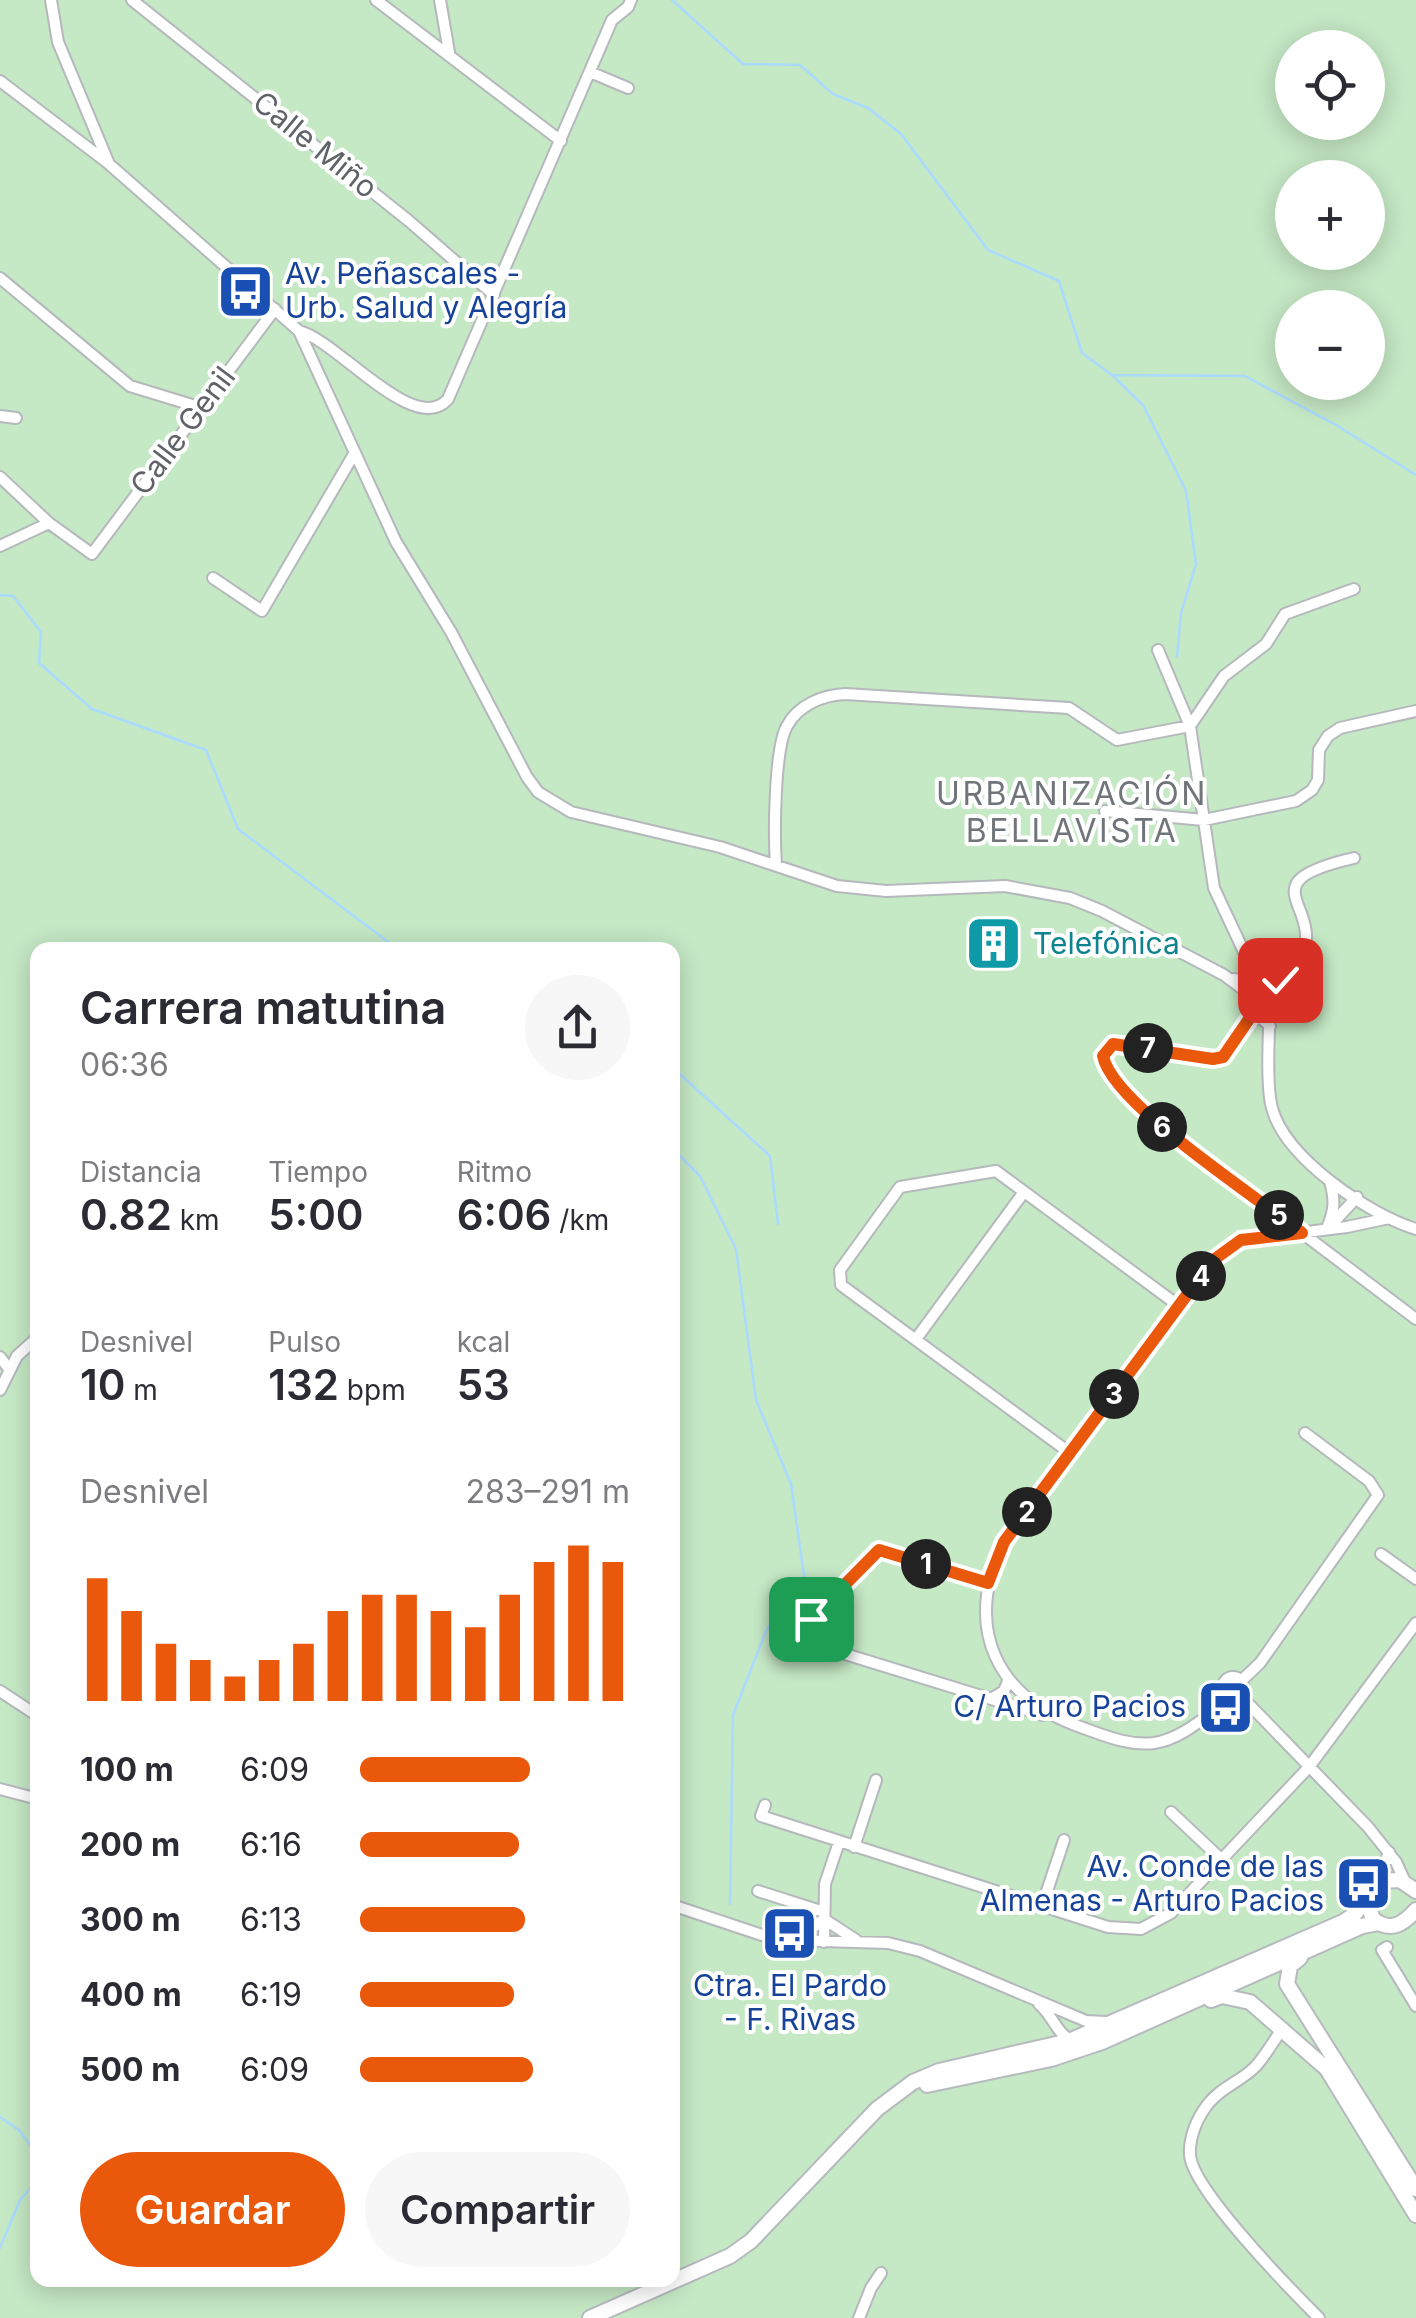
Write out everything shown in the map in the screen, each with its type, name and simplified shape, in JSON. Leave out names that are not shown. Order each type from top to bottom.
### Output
[{"type":"main road","points":[[877,2109],[914,2089],[942,2080],[1051,2059],[1102,2042],[1158,2018],[1255,1973],[1362,1926],[1402,1924],[1414,1911],[1411,1888],[1393,1878],[1379,1881],[1370,1889],[1354,1916],[1262,1962],[1255,1973],[1252,1995],[1327,2069],[1416,2214]]},
{"type":"main road","points":[[1366,1900],[1369,1914],[1379,1924]]},
{"type":"main road","points":[[680,2278],[751,2241],[877,2109],[913,2082],[940,2070],[1043,2048],[1062,2032],[1117,2022],[1327,1930]]},
{"type":"main road","points":[[1308,1951],[1290,1966],[1286,1984],[1416,2189]]},
{"type":"main road","points":[[1158,2018],[1222,1996],[1260,2007]]},
{"type":"main road","points":[[590,2318],[660,2287]]},
{"type":"street","points":[[51,0],[58,42],[109,164]]},
{"type":"street","name":"Calle Miño","points":[[132,0],[409,221],[494,295]]},
{"type":"street","points":[[376,0],[561,141]]},
{"type":"street","points":[[440,0],[449,53]]},
{"type":"street","points":[[0,81],[109,164],[299,332],[324,343],[404,404],[432,410],[448,399],[612,20],[631,0]]},
{"type":"street","points":[[590,72],[628,88]]},
{"type":"street","points":[[0,278],[130,386],[202,408]]},
{"type":"street","name":"Calle Genil","points":[[49,523],[92,554],[275,309]]},
{"type":"street","points":[[299,332],[396,542],[452,632],[526,777],[538,792],[571,812],[720,847],[837,886],[860,890],[1005,886],[1035,890],[1102,911],[1228,977],[1261,989]]},
{"type":"street","points":[[0,416],[16,418]]},
{"type":"street","points":[[214,578],[262,611],[354,454]]},
{"type":"street","points":[[0,477],[49,523],[0,546]]},
{"type":"street","points":[[776,866],[782,739],[795,716],[817,699],[830,695],[1069,708],[1117,740],[1190,726],[1224,676],[1266,644],[1285,614],[1354,589]]},
{"type":"street","points":[[1158,650],[1190,726],[1214,888],[1261,989],[1270,1021],[1271,1107],[1292,1146],[1330,1180],[1389,1218],[1416,1229]]},
{"type":"street","points":[[1105,811],[1204,820],[1296,801],[1312,790],[1318,780],[1319,750],[1328,736],[1340,728],[1416,711]]},
{"type":"street","points":[[1270,1021],[1262,1019],[1250,1002],[1261,989],[1290,973],[1303,955],[1305,934],[1296,901],[1299,880],[1313,868],[1354,858]]},
{"type":"street","points":[[1256,1010],[1223,1057],[1213,1059],[1113,1044],[1106,1049],[1104,1062],[1134,1105],[1416,1319]]},
{"type":"street","points":[[1070,1453],[840,1285],[840,1270],[900,1186],[996,1171],[1179,1306]]},
{"type":"street","points":[[1327,1228],[1336,1200],[1330,1180]]},
{"type":"street","points":[[916,1338],[1024,1192]]},
{"type":"street","points":[[1327,1228],[1361,1200]]},
{"type":"street","points":[[1347,1228],[1361,1200]]},
{"type":"street","points":[[1053,1718],[1028,1701],[1009,1679],[986,1627],[988,1583],[1004,1542],[1212,1261],[1227,1248],[1254,1238],[1347,1228],[1389,1218]]},
{"type":"street","points":[[0,1390],[17,1356],[30,1344]]},
{"type":"street","points":[[0,1357],[9,1369]]},
{"type":"street","points":[[1241,1681],[1260,1663],[1378,1495],[1369,1481],[1305,1433]]},
{"type":"street","points":[[988,1583],[879,1550],[811,1619],[806,1634],[819,1646],[1137,1744],[1158,1743],[1180,1734],[1236,1695],[1243,1688],[1241,1681],[1231,1676],[1206,1714]]},
{"type":"street","points":[[1381,1554],[1416,1579]]},
{"type":"street","points":[[765,1805],[761,1816],[854,1847],[1108,1927],[1142,1929],[1171,1913],[1310,1768],[1416,1623]]},
{"type":"street","points":[[991,1699],[1004,1691],[1009,1679]]},
{"type":"street","points":[[1223,1684],[1226,1694],[1236,1695],[1389,1852],[1411,1888]]},
{"type":"street","points":[[0,1690],[30,1711]]},
{"type":"street","points":[[854,1847],[876,1780]]},
{"type":"street","points":[[0,1789],[30,1797]]},
{"type":"street","points":[[1171,1812],[1222,1860]]},
{"type":"street","points":[[1042,1906],[1064,1840]]},
{"type":"street","points":[[824,1942],[825,1884],[839,1842]]},
{"type":"street","points":[[1379,1881],[1389,1852]]},
{"type":"street","points":[[758,1891],[824,1915],[857,1941]]},
{"type":"street","points":[[680,1908],[762,1935],[795,1941],[888,1943],[920,1951],[1086,2021]]},
{"type":"street","points":[[795,1941],[824,1915]]},
{"type":"street","points":[[1388,1948],[1382,1950],[1416,2006]]},
{"type":"street","points":[[1030,1998],[1048,2011],[1062,2032],[1084,2042],[1158,2018]]},
{"type":"street","points":[[1062,2032],[1064,2023],[1070,2020],[1117,2022]]},
{"type":"street","points":[[1312,2022],[1288,2032],[1255,2068],[1225,2086],[1206,2107],[1192,2134],[1190,2158],[1201,2183],[1318,2318]]},
{"type":"street","points":[[859,2318],[881,2272]]},
{"type":"green space","points":[[0,0],[1416,0],[1416,2318],[0,2318]]},
{"type":"waterway","points":[[672,0],[743,64],[800,65],[833,94],[868,108],[901,134],[988,250],[1059,281],[1082,353],[1112,375],[1245,376],[1336,425],[1416,475]]},
{"type":"waterway","points":[[1112,375],[1143,405],[1186,491],[1196,564],[1181,613],[1177,657]]},
{"type":"waterway","points":[[0,595],[13,596],[41,632],[39,663],[92,709],[206,750],[238,829],[388,942]]},
{"type":"waterway","points":[[680,1074],[770,1156],[778,1224]]},
{"type":"waterway","points":[[680,1156],[700,1176],[736,1249],[756,1400],[791,1484],[804,1576],[766,1631],[733,1715],[730,1904]]},
{"type":"waterway","points":[[0,2117],[20,2131],[30,2145]]},
{"type":"waterway","points":[[0,2248],[20,2200],[30,2189]]},
{"type":"place","name":"Av. Peñascales - Urb. Salud y Alegría","points":[[246,291]]},
{"type":"place","name":"Telefónica","points":[[994,944]]},
{"type":"place","name":"C/ Arturo Pacios","points":[[1225,1707]]},
{"type":"place","name":"Av. Conde de las Almenas - Arturo Pacios","points":[[1363,1884]]},
{"type":"place","name":"Ctra. El Pardo - F. Rivas","points":[[790,1934]]},
{"type":"district","name":"URBANIZACIÓN BELLAVISTA","points":[[1072,812]]},
{"type":"route","points":[[811,1619],[879,1550],[988,1583],[1004,1542],[1212,1261],[1241,1240],[1302,1233],[1134,1105],[1110,1074],[1103,1056],[1113,1044],[1213,1059],[1223,1057],[1258,1006],[1268,1002],[1270,992],[1280,980]]}]
